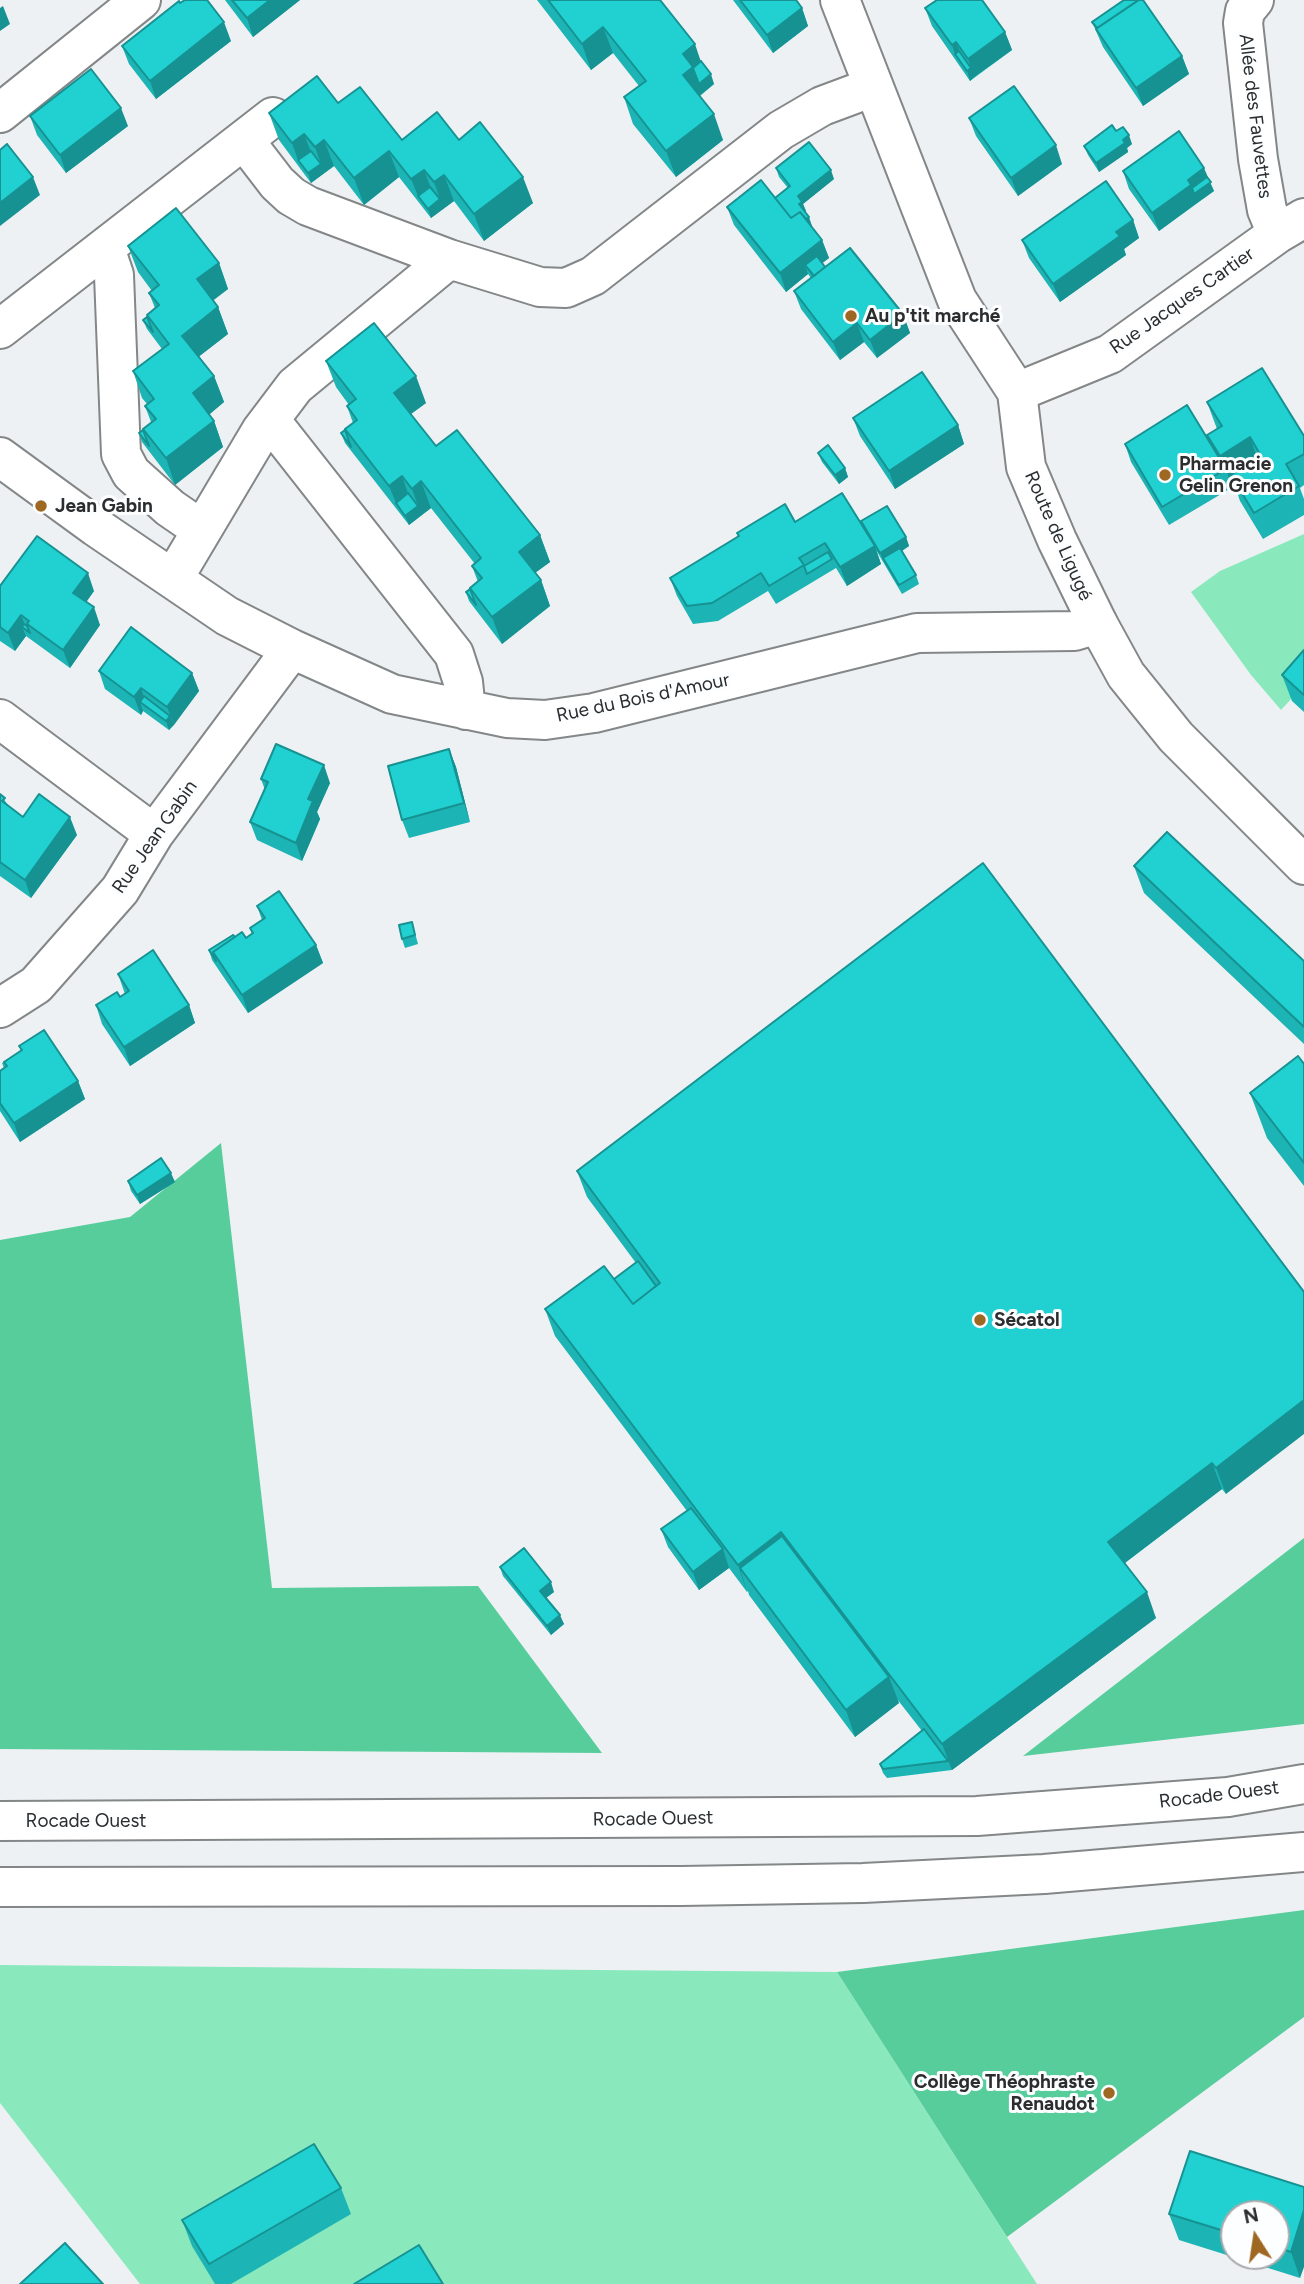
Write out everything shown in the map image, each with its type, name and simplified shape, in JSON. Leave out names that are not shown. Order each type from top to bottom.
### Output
[{"type":"street","points":[[0,113],[141,0]]},
{"type":"street","name":"Route de Ligugé","points":[[840,0],[957,300],[1017,392],[1026,467],[1057,540],[1098,624],[1126,675],[1176,737],[1304,865]]},
{"type":"street","name":"Allée des Fauvettes","points":[[1254,0],[1245,11],[1243,23],[1258,159],[1267,210],[1290,226]]},
{"type":"street","points":[[244,140],[277,183],[308,206],[449,259],[540,287],[566,288],[593,276],[781,130],[822,106],[873,87]]},
{"type":"street","points":[[0,329],[273,117]]},
{"type":"street","name":"Rue Jacques Cartier","points":[[1017,392],[1111,354],[1290,226]]},
{"type":"street","points":[[105,248],[114,275],[121,454],[131,473],[170,508],[202,530]]},
{"type":"street","points":[[173,579],[270,420],[295,386],[449,259]]},
{"type":"street","points":[[270,420],[454,654],[464,682],[466,710]]},
{"type":"street","name":"Rue du Bois d'Amour","points":[[0,457],[96,527],[227,616],[292,649],[393,694],[507,718],[545,720],[594,713],[917,633],[1074,631],[1098,624]]},
{"type":"street","name":"Rue Jean Gabin","points":[[0,1008],[36,985],[120,890],[155,834],[292,649]]},
{"type":"street","points":[[0,719],[155,834]]},
{"type":"street","name":"Rocade Ouest","points":[[0,1821],[977,1816],[1228,1797],[1304,1784]]},
{"type":"street","points":[[0,1887],[681,1886],[863,1883],[1044,1874],[1304,1852]]},
{"type":"green space","points":[[1304,534],[1304,685],[1281,710],[1251,675],[1191,592],[1220,571]]},
{"type":"green space","points":[[221,1143],[272,1588],[478,1586],[602,1753],[0,1749],[0,1240],[130,1217]]},
{"type":"green space","points":[[1304,1538],[1304,1724],[1023,1756]]},
{"type":"green space","name":"Collège Théophraste Renaudot","points":[[1304,1910],[1304,2017],[1007,2237],[837,1972]]},
{"type":"green space","points":[[0,1965],[837,1972],[1037,2284],[140,2284],[0,2103]]},
{"type":"building","points":[[185,0],[207,0],[224,22],[150,81],[122,46],[179,1],[180,3]]},
{"type":"building","points":[[232,0],[270,0],[247,18]]},
{"type":"building","points":[[548,0],[660,0],[695,44],[683,54],[693,67],[683,75],[714,114],[666,151],[624,97],[646,81],[603,27],[582,44]]},
{"type":"building","points":[[740,0],[796,0],[802,8],[767,35]]},
{"type":"building","points":[[937,0],[982,0],[1005,32],[968,59],[956,42],[952,45],[925,8]]},
{"type":"building","points":[[1124,0],[1137,1],[1097,28],[1092,22]]},
{"type":"building","points":[[1139,0],[1143,0],[1182,56],[1136,88],[1096,29]]},
{"type":"building","points":[[959,51],[971,68],[967,71],[955,54]]},
{"type":"building","points":[[701,61],[711,74],[699,84],[693,68]]},
{"type":"building","points":[[91,69],[121,108],[60,155],[30,116]]},
{"type":"building","points":[[317,76],[338,103],[360,87],[402,140],[437,112],[459,140],[480,122],[523,177],[474,214],[444,175],[434,182],[424,170],[411,179],[389,151],[354,178],[324,140],[315,147],[304,134],[292,143],[269,113]]},
{"type":"building","points":[[1014,86],[1056,145],[1011,178],[969,118]]},
{"type":"building","points":[[1112,125],[1116,131],[1123,127],[1129,135],[1123,140],[1125,143],[1096,163],[1084,146]]},
{"type":"building","points":[[1179,131],[1204,168],[1188,180],[1191,185],[1152,213],[1123,171]]},
{"type":"building","points":[[809,142],[831,170],[798,196],[802,202],[799,204],[809,217],[806,219],[800,212],[791,218],[775,198],[790,186],[776,168]]},
{"type":"building","points":[[7,144],[33,177],[0,203],[0,150]]},
{"type":"building","points":[[311,151],[321,164],[308,173],[298,160]]},
{"type":"building","points":[[1207,177],[1211,182],[1194,194],[1192,188]]},
{"type":"building","points":[[761,180],[791,218],[800,212],[822,240],[780,273],[727,207]]},
{"type":"building","points":[[1106,181],[1133,220],[1116,232],[1120,236],[1053,284],[1022,240]]},
{"type":"building","points":[[430,187],[440,199],[428,209],[418,196]]},
{"type":"building","points":[[176,208],[219,263],[197,279],[218,307],[182,336],[214,376],[193,393],[214,421],[166,458],[143,429],[156,419],[145,406],[154,399],[133,371],[169,344],[147,315],[159,305],[149,293],[159,285],[128,246]]},
{"type":"building","name":"Au p'tit marché","points":[[850,248],[903,314],[870,340],[857,323],[833,342],[794,291]]},
{"type":"building","points":[[817,256],[825,267],[814,276],[805,265]]},
{"type":"building","points":[[147,317],[153,332],[143,320]]},
{"type":"building","points":[[374,323],[416,376],[394,393],[436,446],[457,430],[540,535],[519,552],[541,580],[492,617],[470,588],[482,578],[472,566],[481,558],[421,481],[412,489],[402,476],[389,486],[345,429],[357,420],[347,406],[356,399],[326,361]]},
{"type":"building","points":[[1262,368],[1304,436],[1304,454],[1286,464],[1299,486],[1254,513],[1231,475],[1261,456],[1250,437],[1220,456],[1207,435],[1222,426],[1207,402]]},
{"type":"building","points":[[922,372],[958,425],[889,471],[853,418]]},
{"type":"building","points":[[1187,405],[1226,469],[1162,507],[1125,444]]},
{"type":"building","points":[[143,430],[149,446],[139,433]]},
{"type":"building","points":[[345,430],[351,447],[341,433]]},
{"type":"building","points":[[828,445],[845,468],[835,475],[818,453]]},
{"type":"building","points":[[408,493],[418,506],[405,516],[396,503]]},
{"type":"building","points":[[842,493],[875,546],[840,567],[825,543],[799,558],[804,565],[769,586],[761,573],[712,603],[687,606],[670,578],[785,504],[795,522]]},
{"type":"building","points":[[887,506],[906,537],[880,553],[861,521]]},
{"type":"building","points":[[37,536],[88,573],[73,593],[94,607],[63,650],[27,624],[29,621],[21,615],[8,633],[0,627],[0,586]]},
{"type":"building","points":[[900,548],[916,575],[899,585],[883,558]]},
{"type":"building","points":[[828,552],[832,559],[807,574],[804,566]]},
{"type":"building","points":[[470,589],[476,605],[466,592]]},
{"type":"building","points":[[131,627],[192,673],[167,707],[141,688],[134,697],[99,671]]},
{"type":"building","points":[[1304,650],[1304,695],[1282,675]]},
{"type":"building","points":[[144,696],[170,716],[166,721],[140,702]]},
{"type":"building","points":[[276,744],[324,765],[308,799],[313,801],[296,843],[250,822],[268,782],[261,779]]},
{"type":"building","points":[[449,749],[464,803],[402,820],[388,766]]},
{"type":"building","points":[[0,794],[5,798],[2,801],[23,817],[39,794],[70,817],[25,880],[0,862]]},
{"type":"building","points":[[1167,832],[1304,961],[1304,1027],[1134,866]]},
{"type":"building","name":"Sécatol","points":[[983,863],[1304,1292],[1304,1400],[1216,1468],[1212,1463],[1108,1542],[1147,1592],[942,1744],[781,1532],[738,1565],[545,1309],[604,1266],[633,1304],[660,1283],[577,1171]]},
{"type":"building","points":[[279,891],[316,945],[242,995],[213,952],[242,932],[246,938],[253,933],[250,928],[265,918],[257,906]]},
{"type":"building","points":[[412,922],[415,935],[402,939],[399,925]]},
{"type":"building","points":[[233,935],[235,937],[213,952],[216,961],[209,950]]},
{"type":"building","points":[[153,950],[189,1005],[124,1047],[96,1005],[117,992],[120,997],[129,991],[118,974]]},
{"type":"building","points":[[44,1030],[78,1081],[14,1123],[0,1103],[0,1071],[7,1066],[4,1062],[22,1050],[19,1046]]},
{"type":"building","points":[[1298,1056],[1304,1064],[1304,1163],[1250,1093]]},
{"type":"building","points":[[161,1158],[171,1173],[137,1195],[128,1181]]},
{"type":"building","points":[[638,1261],[656,1286],[633,1304],[614,1279]]},
{"type":"building","points":[[691,1508],[723,1549],[693,1572],[661,1529]]},
{"type":"building","points":[[782,1536],[889,1677],[846,1710],[740,1568]]},
{"type":"building","points":[[524,1548],[551,1582],[540,1591],[560,1615],[547,1626],[500,1567]]},
{"type":"building","points":[[924,1729],[948,1761],[883,1769],[880,1764]]},
{"type":"building","points":[[314,2144],[341,2188],[209,2264],[182,2220]]},
{"type":"building","points":[[1190,2151],[1304,2187],[1304,2210],[1291,2252],[1290,2200],[1220,2200],[1220,2230],[1169,2214]]},
{"type":"building","points":[[65,2243],[103,2284],[20,2284]]},
{"type":"building","points":[[419,2245],[443,2284],[354,2284]]},
{"type":"place","name":"Au p'tit marché","points":[[851,316]]},
{"type":"place","name":"Pharmacie Gelin Grenon","points":[[1165,475]]},
{"type":"place","name":"Jean Gabin","points":[[41,506]]},
{"type":"place","name":"Sécatol","points":[[980,1320]]},
{"type":"place","name":"Collège Théophraste Renaudot","points":[[1109,2093]]}]
